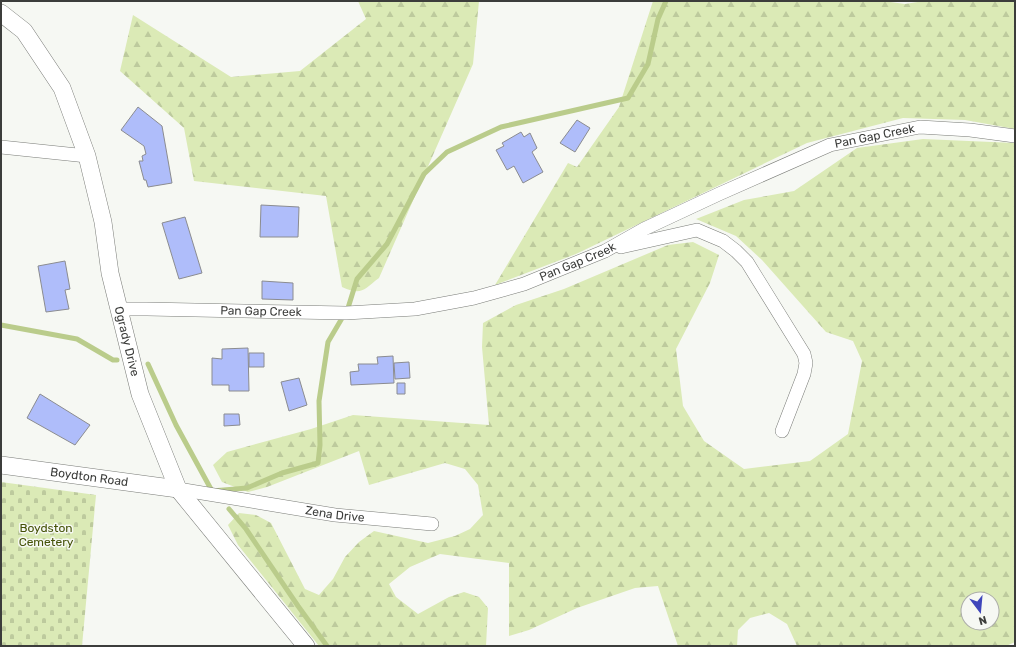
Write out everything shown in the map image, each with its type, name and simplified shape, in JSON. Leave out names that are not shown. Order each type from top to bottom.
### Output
[{"type":"street","name":"Ogrady Drive","points":[[1,13],[24,31],[62,88],[87,156],[103,222],[110,273],[140,394],[178,490],[306,646]]},
{"type":"street","name":"Pan Gap Creek","points":[[120,309],[346,313],[415,309],[474,298],[524,284],[605,251],[644,229],[830,145],[920,128],[970,130],[1015,136]]},
{"type":"street","points":[[1,147],[87,156]]},
{"type":"street","points":[[605,251],[697,230],[723,241],[747,262],[804,354],[806,363],[804,374],[782,431]]},
{"type":"street","name":"Boydton Road","points":[[1,465],[178,490]]},
{"type":"street","name":"Zena Drive","points":[[178,490],[335,515],[432,524]]},
{"type":"green space","points":[[358,1],[479,1],[473,64],[379,278],[366,288],[354,291],[342,287],[326,196],[194,181],[184,128],[120,71],[133,15],[231,77],[300,71],[366,19]]},
{"type":"green space","points":[[653,1],[883,1],[905,4],[924,1],[1015,1],[1015,129],[965,120],[903,118],[807,143],[576,254],[495,285],[568,163],[577,167],[619,107]]},
{"type":"green space","points":[[923,139],[1015,143],[1015,642],[1006,646],[797,646],[787,624],[769,613],[750,618],[738,630],[737,646],[678,646],[658,586],[635,588],[577,608],[529,630],[509,636],[509,563],[440,554],[410,567],[389,584],[396,597],[418,614],[449,597],[464,592],[479,597],[488,608],[486,646],[319,646],[238,545],[228,525],[239,513],[256,515],[271,523],[305,589],[319,595],[333,579],[345,557],[359,542],[374,531],[428,543],[455,536],[470,529],[483,515],[478,485],[465,469],[445,463],[369,485],[359,451],[267,487],[248,492],[222,482],[213,465],[227,452],[311,429],[353,415],[489,425],[482,347],[483,323],[516,305],[564,289],[668,245],[693,242],[719,255],[710,283],[676,349],[683,406],[704,441],[744,469],[810,461],[848,434],[862,361],[853,341],[826,332],[762,260],[736,236],[696,219],[744,200],[794,191],[857,148]]},
{"type":"green space","name":"Boydston Cemetery","points":[[1,482],[96,495],[82,646],[1,646]]},
{"type":"building","points":[[138,107],[162,126],[172,183],[148,187],[146,180],[144,180],[139,161],[143,161],[142,156],[146,154],[144,146],[121,130]]},
{"type":"building","points":[[577,120],[590,128],[575,152],[560,143]]},
{"type":"building","points":[[521,132],[524,137],[530,133],[537,148],[532,152],[543,172],[523,183],[514,166],[507,170],[496,150],[504,146],[502,143]]},
{"type":"building","points":[[261,205],[299,207],[298,237],[260,237]]},
{"type":"building","points":[[185,217],[202,273],[179,279],[162,223]]},
{"type":"building","points":[[65,261],[70,289],[65,290],[69,309],[46,312],[38,266]]},
{"type":"building","points":[[262,281],[293,283],[293,300],[262,299]]},
{"type":"building","points":[[248,348],[249,391],[229,391],[229,385],[212,385],[212,358],[222,359],[222,349]]},
{"type":"building","points":[[249,353],[264,353],[264,367],[249,367]]},
{"type":"building","points":[[393,356],[394,383],[351,385],[350,372],[359,371],[358,364],[378,364],[377,357]]},
{"type":"building","points":[[409,362],[410,378],[395,379],[394,363]]},
{"type":"building","points":[[299,378],[307,405],[289,411],[281,382]]},
{"type":"building","points":[[397,383],[405,383],[405,394],[397,394]]},
{"type":"building","points":[[40,394],[90,425],[75,445],[27,418]]},
{"type":"building","points":[[224,414],[239,414],[240,425],[224,426]]},
{"type":"waterway","points":[[148,364],[176,425],[212,491],[247,488],[282,473],[318,463],[320,445],[319,401],[328,342],[348,308],[357,279],[387,244],[424,174],[447,152],[501,127],[628,98],[648,64],[658,19],[666,1]]},
{"type":"waterway","points":[[1,325],[77,339],[113,360],[117,360]]},
{"type":"waterway","points":[[229,509],[246,529],[327,646]]}]
